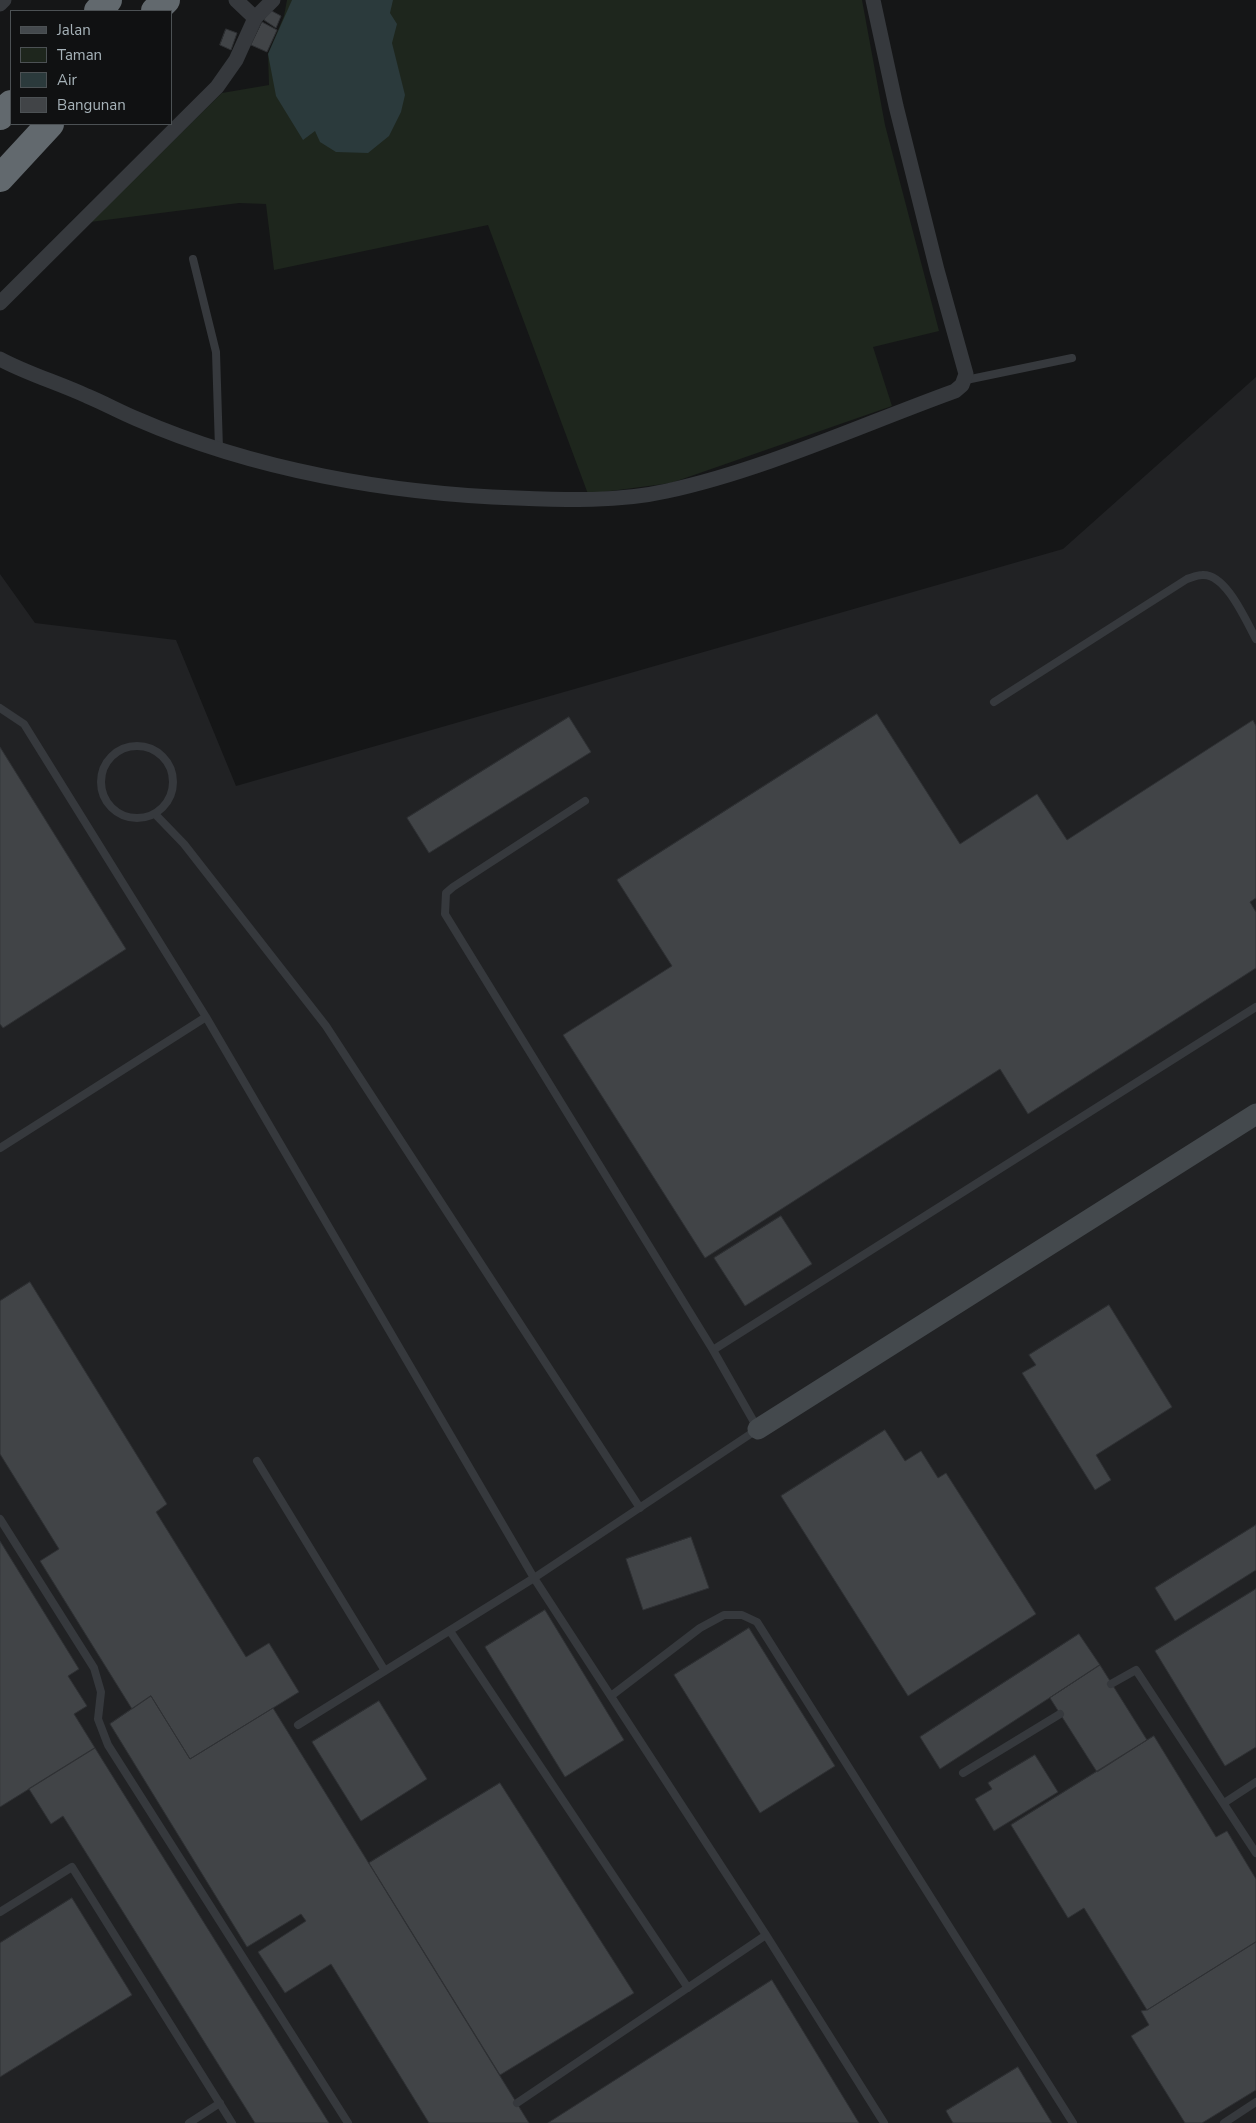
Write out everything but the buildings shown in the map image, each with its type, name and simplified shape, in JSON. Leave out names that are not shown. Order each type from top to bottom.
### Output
[{"type":"highway","points":[[99,10],[108,0]]},
{"type":"highway","points":[[156,10],[166,0]]},
{"type":"highway","points":[[0,116],[10,105]]},
{"type":"highway","points":[[0,178],[49,125]]},
{"type":"street","points":[[0,4],[4,0]]},
{"type":"street","points":[[236,0],[255,18]]},
{"type":"street","points":[[0,303],[217,87],[236,60],[255,18],[273,0]]},
{"type":"street","points":[[0,359],[139,420],[219,449],[368,485],[461,496],[587,500],[664,492],[745,470],[955,391],[966,380],[964,365],[937,270],[896,106],[873,0]]},
{"type":"street","points":[[758,1429],[1256,1114]]},
{"type":"lane","points":[[193,258],[216,352],[219,449]]},
{"type":"lane","points":[[966,380],[1072,358]]},
{"type":"lane","points":[[994,702],[1187,579],[1203,574],[1215,578],[1228,589],[1256,638]]},
{"type":"lane","points":[[0,708],[24,724],[206,1017],[534,1578],[766,1935],[884,2123]]},
{"type":"lane","points":[[142,746],[154,750],[164,758],[170,769],[173,782],[171,794],[165,806],[155,814],[145,818],[123,816],[113,810],[106,801],[102,791],[103,769],[109,759],[117,752],[129,747],[142,746]]},
{"type":"lane","points":[[298,1725],[534,1578],[758,1429],[713,1350],[446,914],[446,893],[453,887],[585,801]]},
{"type":"lane","points":[[155,814],[184,844],[326,1026],[640,1508]]},
{"type":"lane","points":[[713,1350],[1256,1007]]},
{"type":"lane","points":[[0,1148],[206,1017]]},
{"type":"lane","points":[[257,1461],[385,1671]]},
{"type":"lane","points":[[0,1519],[94,1668],[101,1692],[98,1719],[108,1745],[348,2123]]},
{"type":"lane","points":[[611,1696],[700,1628],[724,1615],[742,1615],[757,1622],[1073,2123]]},
{"type":"lane","points":[[450,1630],[688,1988]]},
{"type":"lane","points":[[1111,1684],[1136,1670],[1256,1853]]},
{"type":"lane","points":[[963,1773],[1060,1714]]},
{"type":"lane","points":[[1224,1803],[1256,1782]]},
{"type":"lane","points":[[0,1912],[72,1867],[232,2123]]},
{"type":"lane","points":[[517,2103],[766,1935]]},
{"type":"lane","points":[[1224,2123],[1256,2102]]},
{"type":"lane","points":[[189,2123],[220,2103]]},
{"type":"shaded area","points":[[1256,377],[1256,2123],[0,2123],[0,574],[35,623],[176,640],[236,786],[1063,549]]},
{"type":"green space","points":[[287,0],[862,0],[885,125],[939,331],[873,347],[892,406],[671,483],[588,494],[488,225],[274,270],[266,204],[239,203],[90,222],[222,93],[269,85],[268,54],[284,16]]},
{"type":"water","points":[[292,0],[393,0],[390,13],[397,24],[392,43],[405,95],[401,112],[389,136],[368,153],[336,152],[320,142],[315,131],[303,140],[276,96],[268,54]]}]
